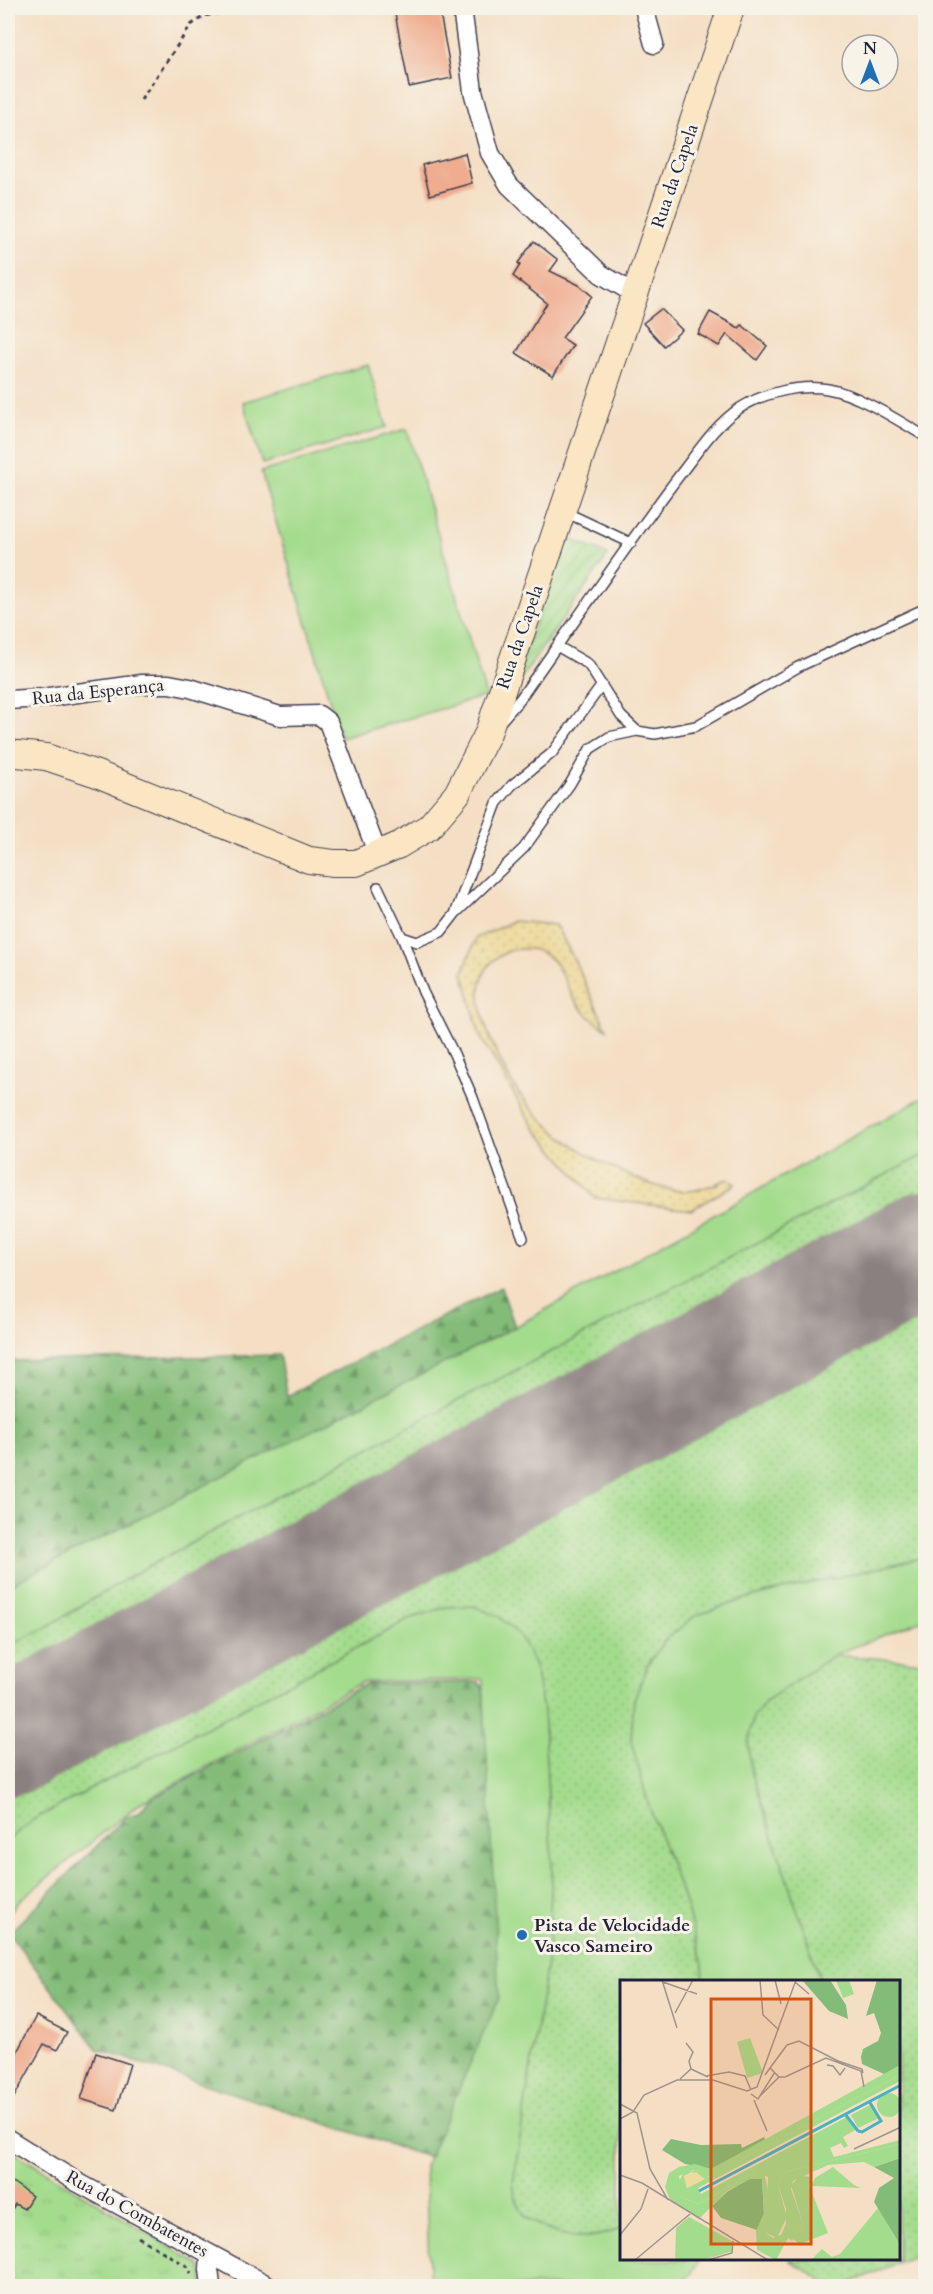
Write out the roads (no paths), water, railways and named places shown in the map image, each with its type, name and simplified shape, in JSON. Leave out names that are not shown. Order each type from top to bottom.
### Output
[{"type":"street","points":[[462,8],[473,91],[490,153],[509,185],[601,274],[635,294]]},
{"type":"street","points":[[644,8],[654,44]]},
{"type":"street","name":"Rua da Capela","points":[[8,753],[46,757],[97,774],[309,860],[356,863],[378,855],[429,827],[457,794],[485,739],[732,8]]},
{"type":"street","name":"Rua da Esperança","points":[[8,700],[42,698],[142,684],[169,684],[190,688],[280,716],[319,715],[328,722],[378,855]]},
{"type":"street","name":"Rua do Combatentes","points":[[8,2139],[75,2181],[269,2286]]},
{"type":"street","points":[[210,2255],[211,2286]]},
{"type":"lane","points":[[485,739],[520,699],[712,434],[740,408],[763,397],[797,388],[828,388],[868,403],[926,437]]},
{"type":"lane","points":[[562,511],[631,543]]},
{"type":"lane","points":[[402,937],[417,942],[441,932],[455,914],[524,848],[570,783],[590,749],[609,737],[637,731],[655,734],[696,726],[798,667],[926,608]]},
{"type":"lane","points":[[557,646],[588,664],[621,716],[637,731]]},
{"type":"lane","points":[[455,914],[497,803],[512,785],[552,753],[602,685]]},
{"type":"lane","points":[[378,887],[402,937],[423,992],[473,1098],[523,1238]]},
{"type":"place","name":"Pista de Velocidade Vasco Sameiro","points":[[522,1935]]}]
